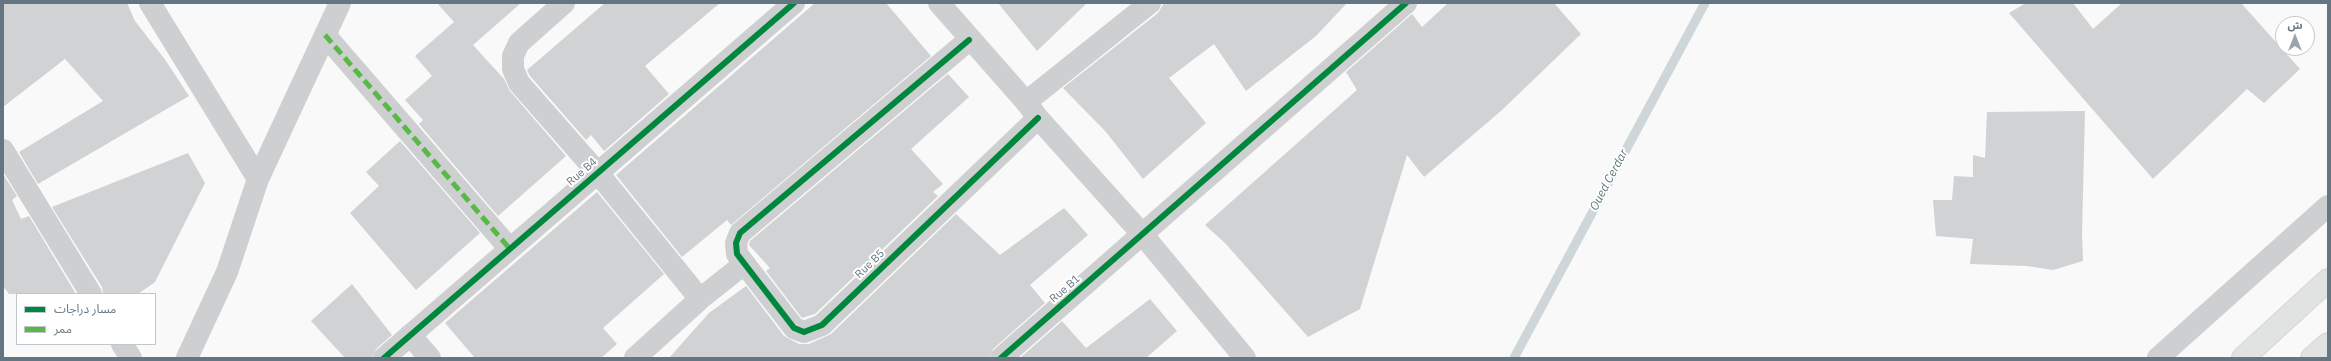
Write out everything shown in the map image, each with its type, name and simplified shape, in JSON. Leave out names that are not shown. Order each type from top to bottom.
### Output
[{"type":"main road","points":[[2243,358],[2328,280]]},
{"type":"main road","points":[[2312,358],[2328,344]]},
{"type":"street","points":[[150,3],[258,179]]},
{"type":"street","points":[[187,358],[227,272],[258,179],[340,3]]},
{"type":"street","points":[[564,3],[519,43],[514,56],[513,69],[519,83],[597,172],[700,299]]},
{"type":"street","name":"Rue B4","points":[[384,358],[794,3]]},
{"type":"street","name":"Rue B5","points":[[969,40],[740,233],[736,249],[744,264],[794,328],[804,332],[822,325],[1032,110],[1150,3]]},
{"type":"street","name":"Rue B1","points":[[1001,358],[1406,3]]},
{"type":"street","points":[[942,4],[969,40],[1143,235],[1246,358]]},
{"type":"street","points":[[325,35],[510,249]]},
{"type":"street","points":[[3,150],[90,293]]},
{"type":"street","points":[[2158,358],[2328,206]]},
{"type":"street","points":[[643,355],[700,299],[744,264]]},
{"type":"street","points":[[410,336],[430,358]]},
{"type":"street","points":[[123,345],[131,358]]},
{"type":"building","points":[[3,3],[127,3],[135,21],[166,61],[189,96],[38,184],[19,152],[103,101],[65,59],[3,107]]},
{"type":"building","points":[[437,3],[521,3],[473,45],[504,79],[510,91],[566,156],[498,216],[419,124],[423,120],[405,100],[432,76],[415,56],[454,22]]},
{"type":"building","points":[[605,3],[720,3],[645,66],[669,94],[604,151],[591,135],[586,140],[530,76],[527,70]]},
{"type":"building","points":[[815,3],[886,3],[931,56],[731,225],[727,220],[682,257],[616,175]]},
{"type":"building","points":[[998,3],[1087,3],[1037,51]]},
{"type":"building","points":[[1164,3],[1347,3],[1316,36],[1246,91],[1214,44],[1169,78],[1206,123],[1143,179],[1106,132],[1063,88],[1158,13]]},
{"type":"building","points":[[1448,3],[1554,3],[1581,34],[1502,110],[1424,177],[1407,155],[1360,309],[1308,337],[1225,243],[1205,225],[1357,90],[1346,72],[1412,14],[1422,27]]},
{"type":"building","points":[[2026,3],[2073,3],[2093,29],[2122,3],[2241,3],[2275,41],[2275,56],[2288,56],[2300,69],[2264,103],[2247,89],[2153,179],[2009,13]]},
{"type":"building","points":[[948,74],[969,97],[911,149],[943,184],[933,192],[938,196],[815,314],[802,318],[766,271],[770,268],[749,245],[750,241]]},
{"type":"building","points":[[2085,111],[2082,234],[2083,261],[2053,270],[2027,266],[1970,264],[1973,239],[1936,236],[1933,200],[1952,200],[1954,176],[1973,177],[1973,155],[1985,158],[1987,112]]},
{"type":"building","points":[[400,141],[480,233],[416,290],[350,213],[379,186],[366,172]]},
{"type":"building","points":[[188,153],[205,183],[155,282],[139,293],[103,293],[102,287],[52,207]]},
{"type":"building","points":[[3,174],[17,196],[12,200],[21,219],[29,216],[75,293],[9,294],[3,286]]},
{"type":"building","points":[[597,192],[664,274],[603,328],[617,344],[601,358],[475,358],[445,323]]},
{"type":"building","points":[[1064,208],[1088,235],[1030,285],[1045,303],[993,349],[989,358],[669,358],[709,313],[746,286],[784,336],[799,344],[809,344],[831,334],[956,214],[1000,255]]},
{"type":"building","points":[[352,284],[392,335],[376,349],[372,358],[345,358],[311,321]]},
{"type":"building","points":[[1150,299],[1177,331],[1146,358],[1020,358],[1062,321],[1086,348]]},
{"type":"waterway","name":"Oued Cerdar","points":[[1514,358],[1705,3]]},
{"type":"marked path","points":[[325,35],[510,249]]},
{"type":"cycle path","points":[[384,358],[794,3]]},
{"type":"cycle path","points":[[1001,358],[1406,3]]},
{"type":"cycle path","points":[[969,40],[740,233],[736,243],[737,254],[794,328],[804,332],[822,325],[1038,118]]}]
